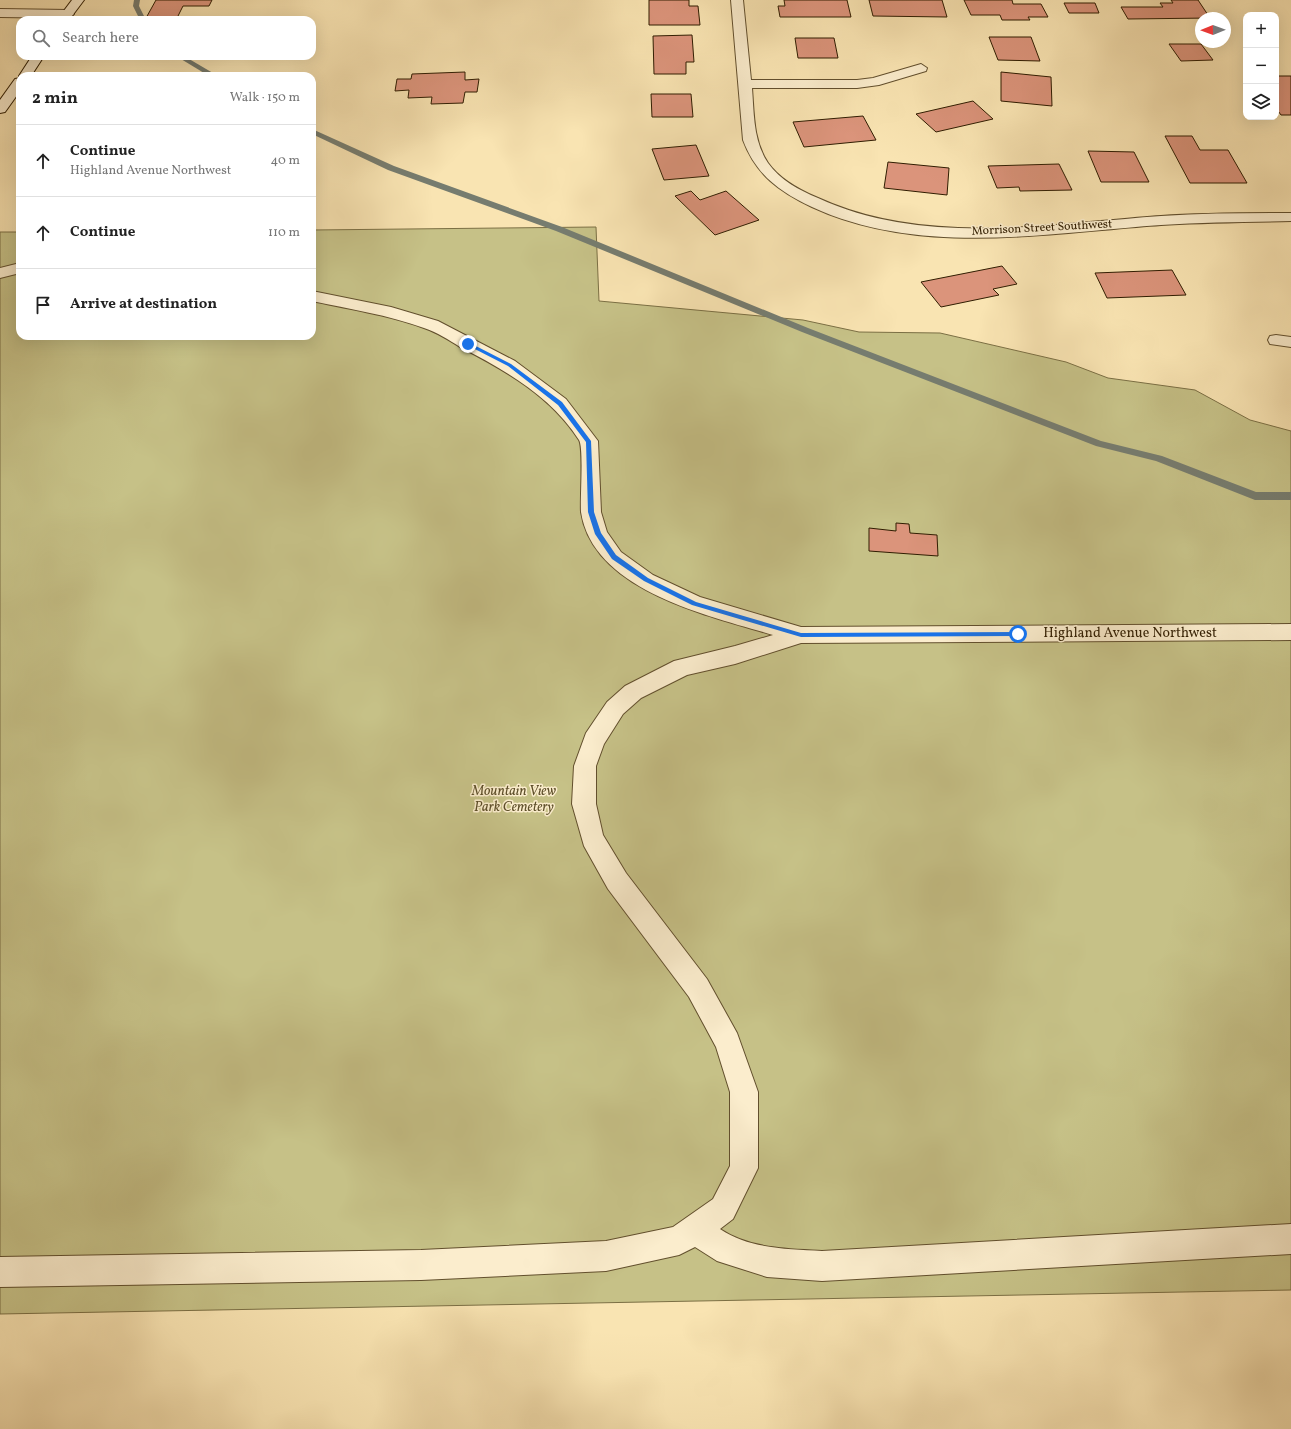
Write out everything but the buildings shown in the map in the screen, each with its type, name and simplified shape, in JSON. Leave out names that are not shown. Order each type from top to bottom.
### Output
[{"type":"street","points":[[66,16],[78,0]]},
{"type":"street","name":"Morrison Street Southwest","points":[[737,0],[750,140],[754,151],[765,171],[785,187],[810,202],[835,212],[876,223],[909,228],[971,232],[1043,230],[1209,217],[1291,217]]},
{"type":"street","points":[[0,13],[49,16]]},
{"type":"street","points":[[28,72],[35,60]]},
{"type":"street","points":[[745,84],[857,84],[874,82],[921,68]]},
{"type":"street","points":[[0,109],[16,87]]},
{"type":"street","points":[[0,273],[16,269]]},
{"type":"street","points":[[316,297],[391,312],[432,324],[509,365],[560,403],[589,441],[591,512],[598,534],[614,557],[646,580],[694,604],[801,635]]},
{"type":"street","name":"Highland Avenue Northwest","points":[[801,635],[1291,632]]},
{"type":"street","points":[[0,1272],[421,1265],[606,1256],[679,1240],[723,1209],[744,1168],[744,1092],[728,1042],[698,988],[617,881],[592,838],[584,804],[585,766],[594,740],[615,708],[633,692],[682,667],[735,655],[801,635]]},
{"type":"street","points":[[694,1229],[727,1251],[767,1262],[822,1266],[1291,1239]]},
{"type":"green space","name":"Mountain View Park Cemetery","points":[[596,227],[599,301],[803,320],[859,332],[940,333],[1066,362],[1108,378],[1195,390],[1250,420],[1291,431],[1291,1290],[0,1314],[0,232],[16,232],[16,340],[316,340],[316,230]]},
{"type":"waterway","points":[[137,0],[136,6],[141,16]]},
{"type":"waterway","points":[[186,60],[207,72]]},
{"type":"waterway","points":[[316,133],[391,168],[559,229],[805,330],[1099,444],[1158,458],[1255,496],[1291,496]]},
{"type":"route","points":[[468,344],[509,365],[560,403],[589,441],[591,512],[598,534],[614,557],[646,580],[694,604],[801,635],[1018,634]]}]
